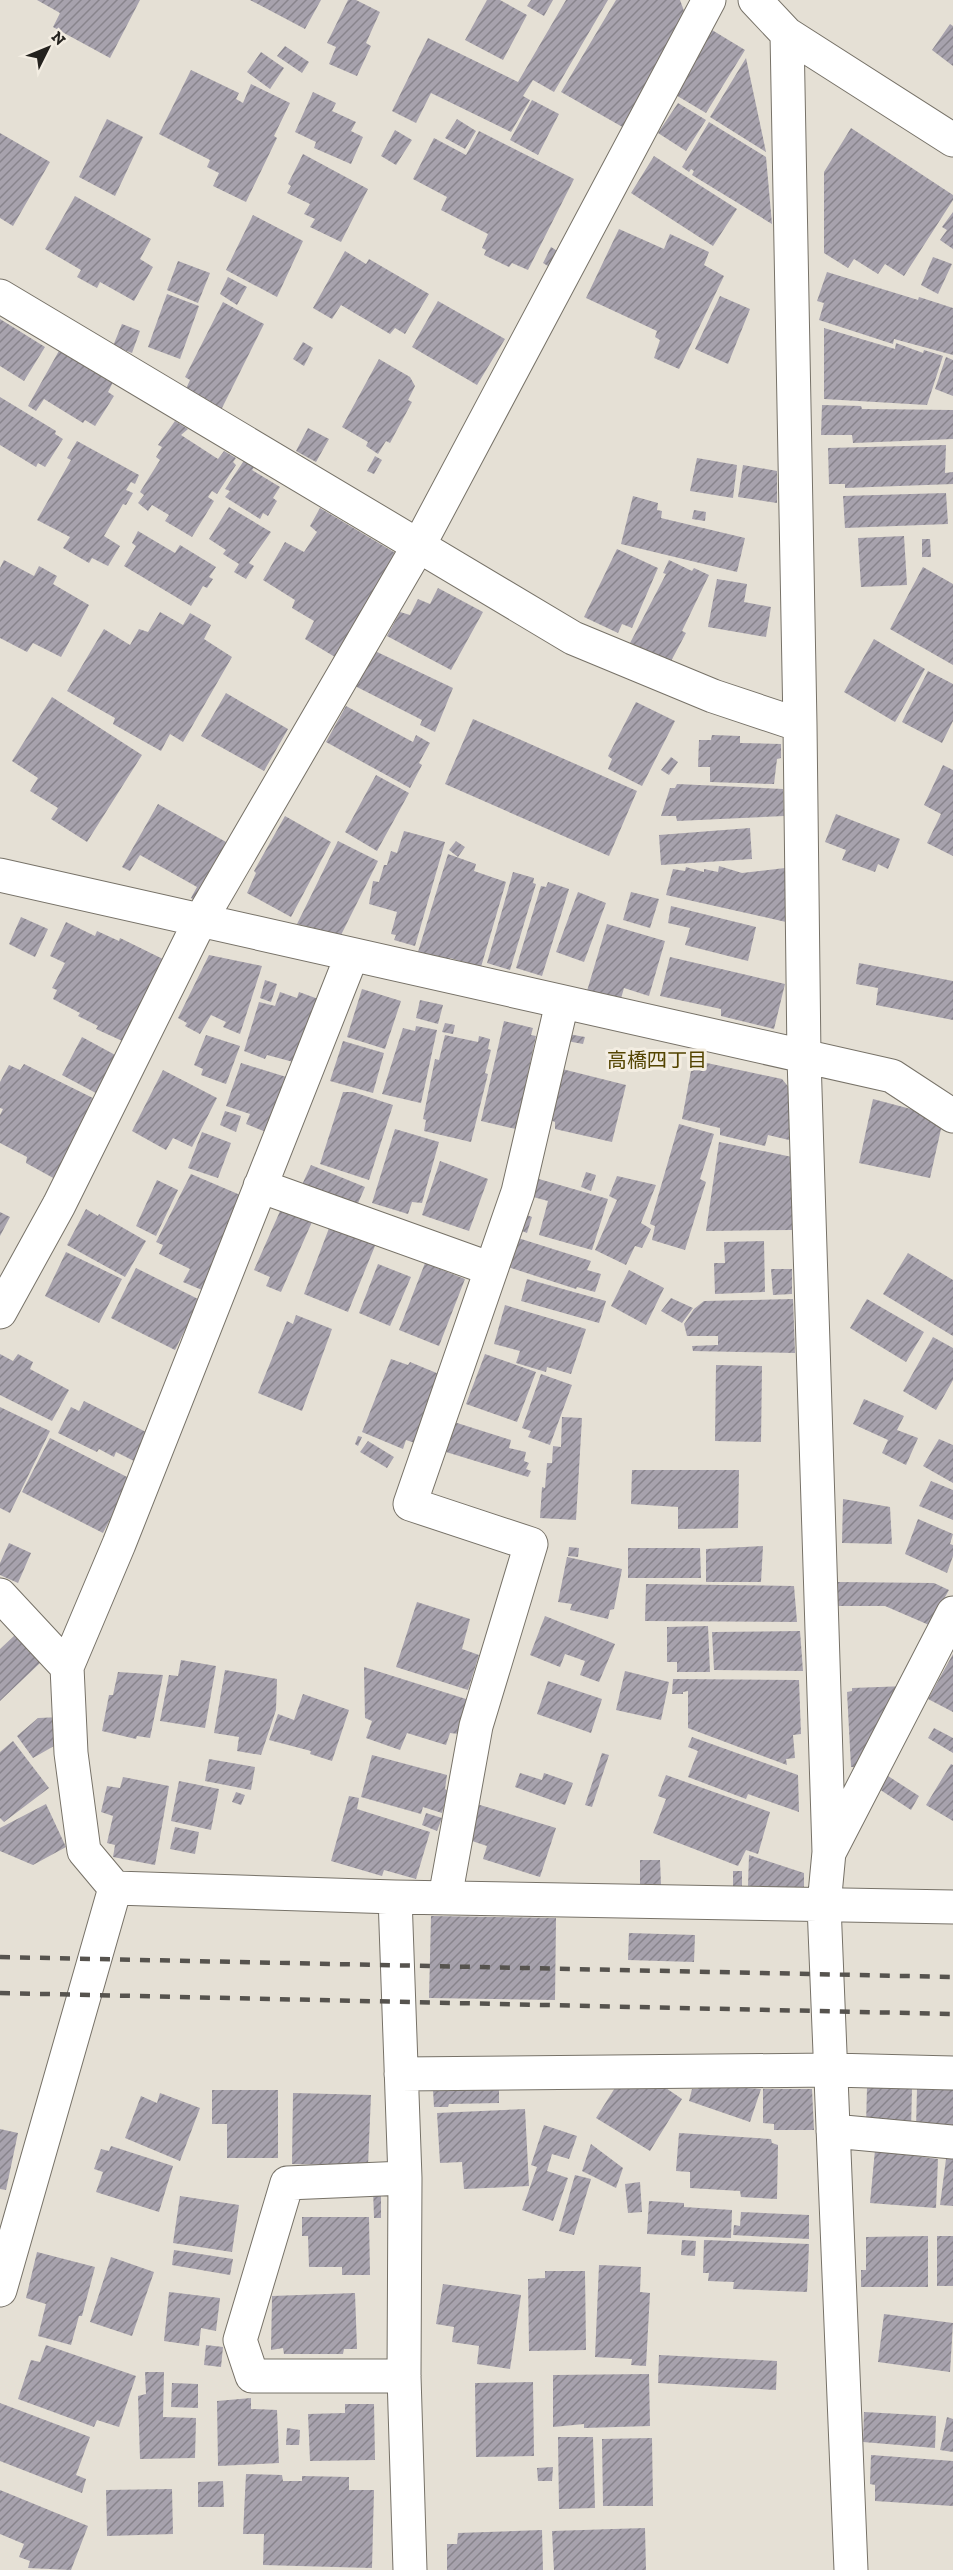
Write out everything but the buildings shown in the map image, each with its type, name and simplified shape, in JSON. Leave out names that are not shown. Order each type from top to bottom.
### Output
[{"type":"street","points":[[0,1312],[59,1205],[200,921],[418,545],[709,0]]},
{"type":"street","points":[[755,0],[787,33],[953,140]]},
{"type":"street","points":[[787,33],[804,1058],[829,1852],[824,1905],[851,2570]]},
{"type":"street","points":[[0,296],[573,638],[713,696],[800,725]]},
{"type":"street","points":[[0,875],[892,1076],[953,1116]]},
{"type":"street","points":[[352,955],[119,1544],[67,1667],[71,1753],[84,1851],[115,1888],[395,1897],[953,1906]]},
{"type":"street","points":[[445,1898],[476,1726],[531,1544],[410,1504],[518,1192],[562,1003]]},
{"type":"street","points":[[260,1186],[491,1269]]},
{"type":"street","points":[[0,1595],[67,1667]]},
{"type":"street","points":[[829,1852],[953,1613]]},
{"type":"street","points":[[0,2290],[115,1888]]},
{"type":"street","points":[[395,1897],[405,2178],[404,2376],[410,2570]]},
{"type":"street","points":[[401,2074],[831,2070],[953,2073]]},
{"type":"street","points":[[833,2131],[953,2142]]},
{"type":"street","points":[[404,2376],[252,2376],[240,2340],[287,2183],[405,2178]]},
{"type":"railway","points":[[0,1957],[953,1977]]},
{"type":"railway","points":[[0,1993],[953,2014]]},
{"type":"district","name":"高橋四丁目","points":[[657,1060]]}]
